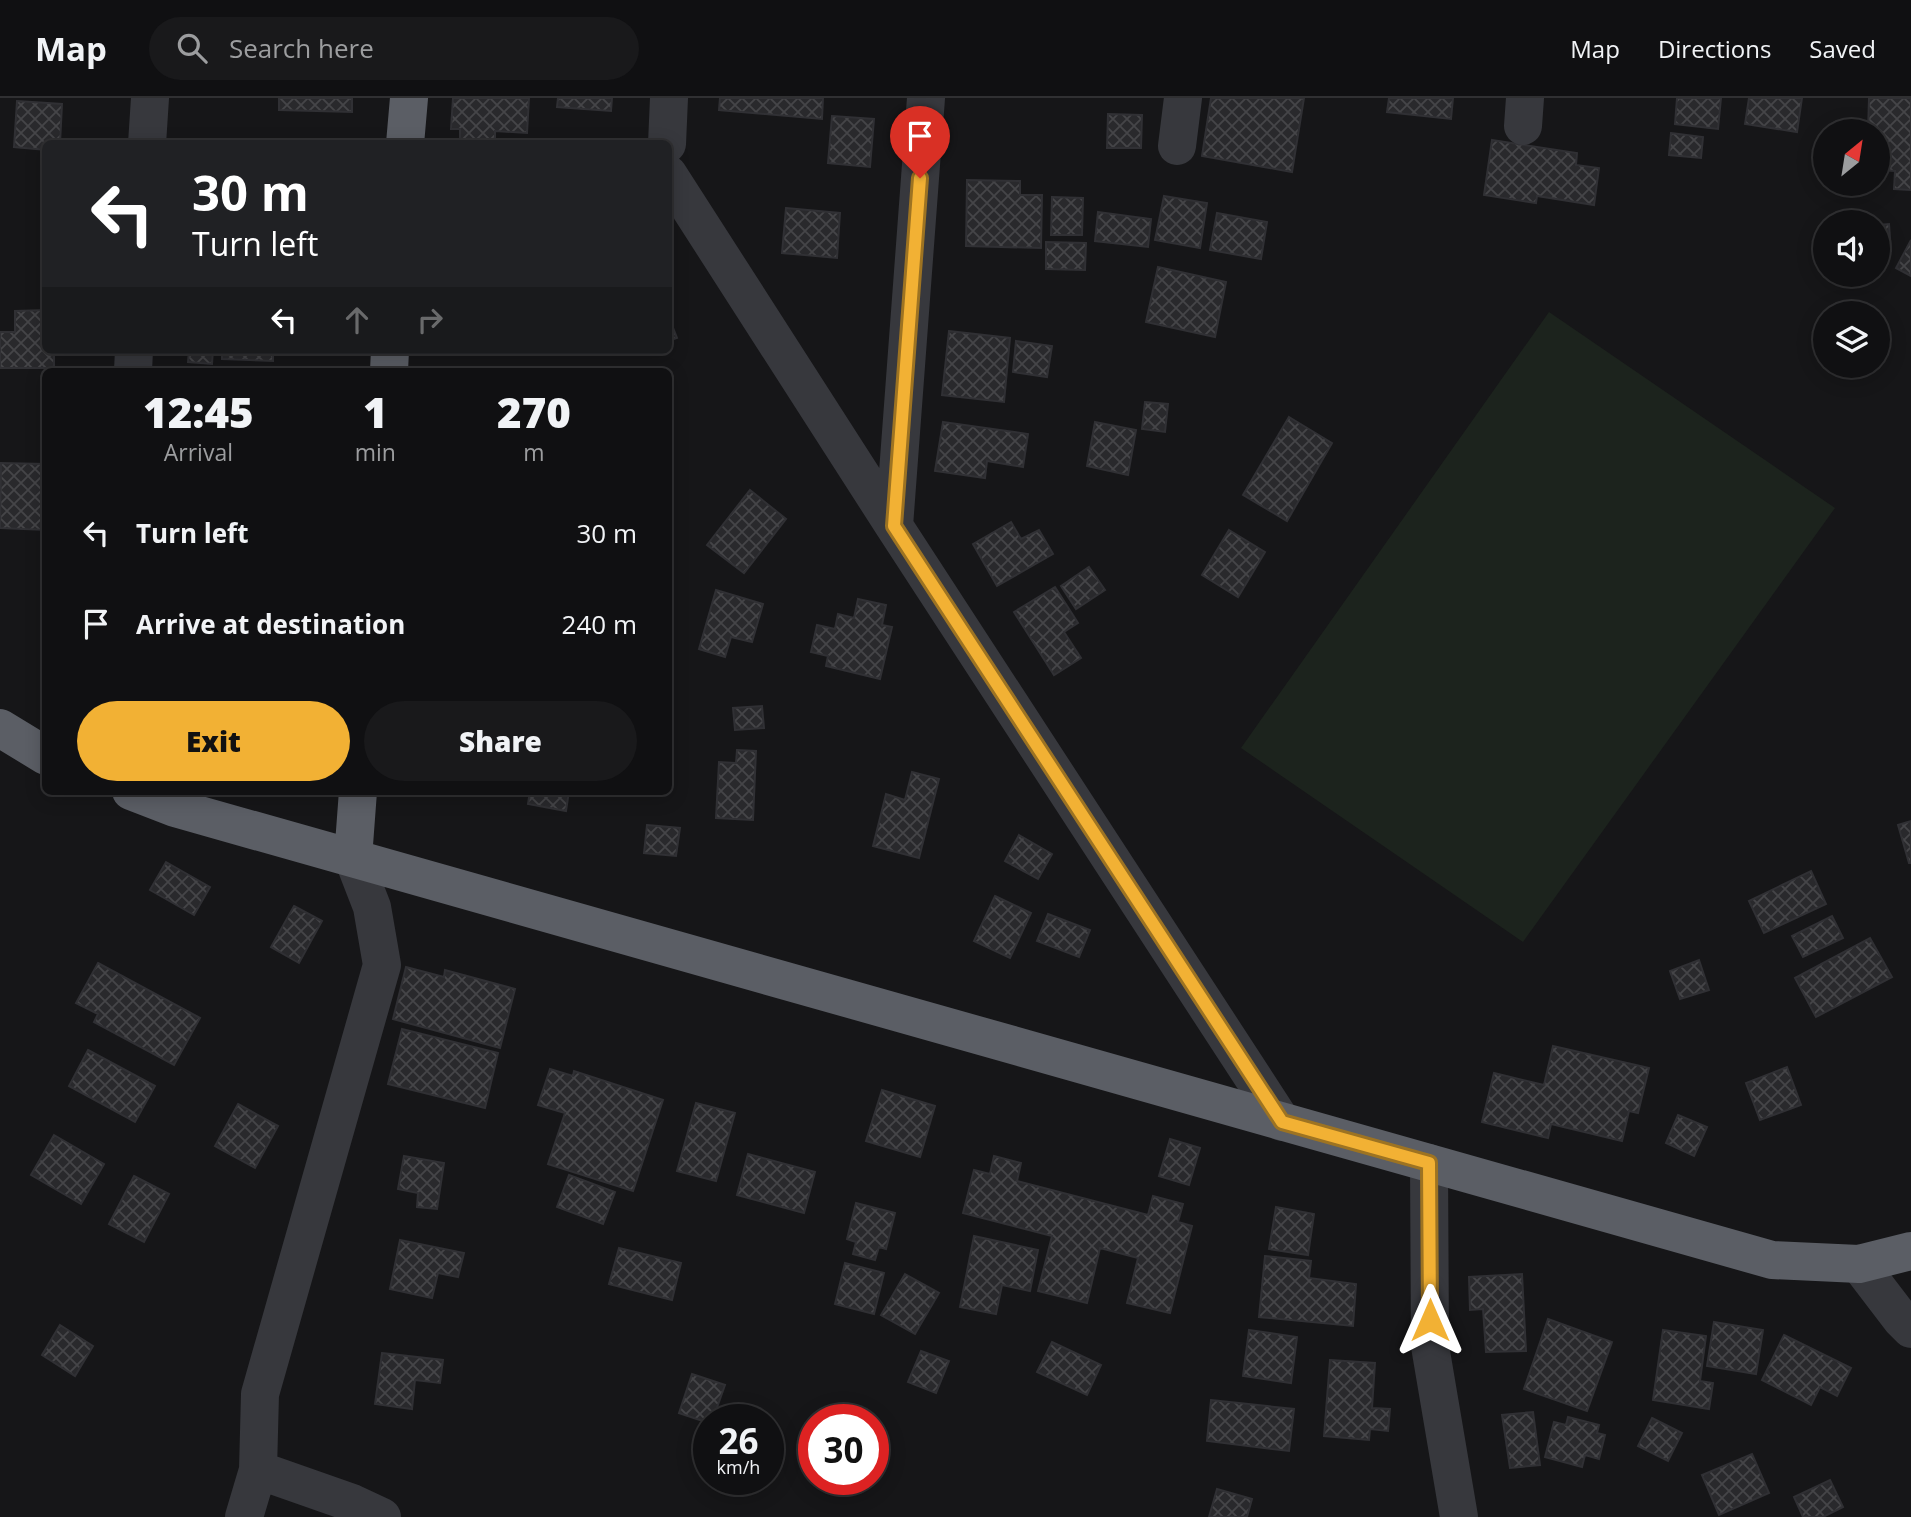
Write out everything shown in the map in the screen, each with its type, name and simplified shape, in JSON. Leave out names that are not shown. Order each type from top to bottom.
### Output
[{"type":"highway","points":[[405,140],[409,98]]},
{"type":"highway","points":[[0,727],[42,753]]},
{"type":"highway","points":[[141,795],[175,808],[1772,1260],[1858,1264],[1911,1251]]},
{"type":"highway","points":[[353,858],[358,795]]},
{"type":"street","points":[[147,140],[150,98]]},
{"type":"street","points":[[667,140],[669,98]]},
{"type":"street","points":[[894,526],[926,98]]},
{"type":"street","points":[[1177,146],[1183,98]]},
{"type":"street","points":[[672,180],[1282,1122]]},
{"type":"street","points":[[244,1517],[258,1470],[260,1394],[382,965],[372,907],[353,858]]},
{"type":"street","points":[[1429,1163],[1430,1346],[1459,1517]]},
{"type":"street","points":[[1858,1264],[1911,1328]]},
{"type":"street","points":[[258,1470],[352,1503],[382,1517]]},
{"type":"shaded area","points":[[1549,312],[1835,508],[1523,942],[1241,748]]},
{"type":"building","points":[[279,98],[352,98],[352,112],[279,110]]},
{"type":"building","points":[[453,98],[529,98],[527,133],[495,131],[495,140],[460,140],[460,129],[451,129]]},
{"type":"building","points":[[558,98],[612,98],[611,111],[557,107]]},
{"type":"building","points":[[720,98],[823,98],[822,119],[719,110]]},
{"type":"building","points":[[1211,98],[1304,98],[1292,172],[1202,156]]},
{"type":"building","points":[[1389,98],[1453,98],[1451,119],[1387,112]]},
{"type":"building","points":[[1677,98],[1721,98],[1718,129],[1675,124]]},
{"type":"building","points":[[1749,98],[1802,98],[1797,132],[1745,124]]},
{"type":"building","points":[[1869,98],[1911,98],[1911,190],[1894,189],[1895,171],[1890,171],[1890,119],[1868,119]]},
{"type":"building","points":[[17,101],[62,104],[60,140],[42,140],[42,150],[14,147]]},
{"type":"building","points":[[1108,114],[1142,115],[1141,148],[1107,148]]},
{"type":"building","points":[[832,116],[874,119],[870,167],[828,163]]},
{"type":"building","points":[[1671,133],[1703,137],[1701,158],[1669,155]]},
{"type":"building","points":[[1492,140],[1577,153],[1576,165],[1599,168],[1594,205],[1537,196],[1536,203],[1484,195]]},
{"type":"building","points":[[967,180],[1020,181],[1020,195],[1042,195],[1041,248],[966,246]]},
{"type":"building","points":[[1164,196],[1207,203],[1200,248],[1155,240]]},
{"type":"building","points":[[1052,197],[1083,198],[1082,235],[1051,235]]},
{"type":"building","points":[[786,208],[840,213],[837,258],[782,253]]},
{"type":"building","points":[[1098,212],[1151,219],[1148,247],[1095,241]]},
{"type":"building","points":[[1217,213],[1267,222],[1261,259],[1210,250]]},
{"type":"building","points":[[1911,240],[1911,276],[1896,268]]},
{"type":"building","points":[[1046,242],[1086,243],[1085,270],[1046,269]]},
{"type":"building","points":[[1158,267],[1226,282],[1215,337],[1146,322]]},
{"type":"building","points":[[42,310],[42,354],[54,354],[54,368],[0,368],[0,332],[15,332],[15,311]]},
{"type":"building","points":[[672,325],[677,338],[672,340]]},
{"type":"building","points":[[949,331],[1010,338],[1004,402],[942,395]]},
{"type":"building","points":[[1016,341],[1052,346],[1047,377],[1013,372]]},
{"type":"building","points":[[189,354],[213,354],[212,364],[188,362]]},
{"type":"building","points":[[222,354],[273,354],[273,361],[222,359]]},
{"type":"building","points":[[1145,402],[1168,404],[1165,432],[1142,429]]},
{"type":"building","points":[[1289,417],[1332,443],[1287,521],[1243,495]]},
{"type":"building","points":[[943,422],[1028,434],[1023,467],[987,461],[985,478],[935,471]]},
{"type":"building","points":[[1095,422],[1136,430],[1128,475],[1087,466]]},
{"type":"building","points":[[1,463],[42,464],[42,530],[0,528]]},
{"type":"building","points":[[750,490],[786,519],[744,573],[707,545]]},
{"type":"building","points":[[1011,522],[1021,539],[1039,530],[1053,554],[997,586],[973,544]]},
{"type":"building","points":[[1229,530],[1265,552],[1238,597],[1202,575]]},
{"type":"building","points":[[1089,567],[1105,590],[1076,609],[1061,586]]},
{"type":"building","points":[[1055,587],[1078,623],[1064,632],[1081,658],[1054,675],[1014,612]]},
{"type":"building","points":[[716,590],[763,604],[752,642],[731,637],[725,657],[699,649]]},
{"type":"building","points":[[858,599],[886,605],[882,625],[892,627],[880,679],[826,666],[828,656],[811,652],[817,625],[835,629],[838,614],[854,618]]},
{"type":"building","points":[[762,706],[764,728],[735,730],[733,708]]},
{"type":"building","points":[[737,750],[756,751],[753,820],[716,818],[719,762],[736,763]]},
{"type":"building","points":[[912,772],[939,779],[919,858],[873,846],[886,794],[905,800]]},
{"type":"building","points":[[529,795],[568,795],[566,811],[528,804]]},
{"type":"building","points":[[1911,821],[1911,863],[1909,863],[1898,825]]},
{"type":"building","points":[[647,825],[680,828],[676,856],[644,853]]},
{"type":"building","points":[[1019,835],[1052,854],[1038,879],[1005,861]]},
{"type":"building","points":[[166,862],[210,887],[194,915],[150,890]]},
{"type":"building","points":[[1811,871],[1826,904],[1764,933],[1749,901]]},
{"type":"building","points":[[995,896],[1031,913],[1010,958],[974,941]]},
{"type":"building","points":[[294,906],[322,921],[299,963],[271,947]]},
{"type":"building","points":[[1048,914],[1090,930],[1079,957],[1037,941]]},
{"type":"building","points":[[1832,916],[1843,938],[1803,957],[1792,936]]},
{"type":"building","points":[[1870,938],[1892,977],[1816,1017],[1795,978]]},
{"type":"building","points":[[1699,960],[1709,990],[1680,999],[1670,971]]},
{"type":"building","points":[[98,963],[200,1018],[174,1065],[94,1022],[98,1014],[76,1003]]},
{"type":"building","points":[[406,967],[444,977],[445,970],[515,989],[500,1048],[393,1019]]},
{"type":"building","points":[[402,1029],[498,1053],[485,1108],[388,1084]]},
{"type":"building","points":[[1553,1046],[1649,1068],[1638,1113],[1629,1111],[1622,1141],[1551,1124],[1548,1138],[1482,1122],[1494,1073],[1544,1085]]},
{"type":"building","points":[[88,1050],[155,1086],[135,1122],[69,1086]]},
{"type":"building","points":[[1787,1067],[1801,1105],[1760,1120],[1746,1083]]},
{"type":"building","points":[[550,1069],[573,1076],[574,1071],[663,1100],[633,1191],[548,1164],[565,1113],[538,1105]]},
{"type":"building","points":[[882,1090],[935,1106],[920,1157],[866,1141]]},
{"type":"building","points":[[696,1103],[735,1113],[716,1181],[677,1171]]},
{"type":"building","points":[[238,1104],[278,1126],[255,1168],[215,1146]]},
{"type":"building","points":[[1678,1115],[1707,1127],[1694,1156],[1666,1143]]},
{"type":"building","points":[[54,1135],[104,1164],[81,1204],[31,1175]]},
{"type":"building","points":[[1170,1139],[1200,1148],[1189,1185],[1159,1176]]},
{"type":"building","points":[[748,1154],[815,1172],[804,1213],[737,1195]]},
{"type":"building","points":[[404,1156],[444,1163],[437,1209],[417,1207],[418,1193],[398,1189]]},
{"type":"building","points":[[994,1156],[1021,1163],[1017,1181],[1148,1215],[1153,1196],[1183,1204],[1178,1222],[1192,1226],[1170,1313],[1127,1303],[1138,1258],[1100,1248],[1087,1303],[1038,1291],[1052,1236],[963,1213],[974,1170],[990,1174]]},
{"type":"building","points":[[569,1175],[615,1192],[603,1224],[557,1207]]},
{"type":"building","points":[[134,1176],[169,1194],[144,1242],[109,1224]]},
{"type":"building","points":[[856,1203],[895,1213],[886,1249],[879,1247],[875,1260],[853,1254],[856,1242],[847,1239]]},
{"type":"building","points":[[1276,1207],[1314,1214],[1308,1255],[1269,1249]]},
{"type":"building","points":[[974,1236],[1038,1250],[1030,1291],[1002,1285],[996,1314],[960,1307]]},
{"type":"building","points":[[400,1240],[464,1253],[458,1277],[438,1273],[432,1298],[390,1289]]},
{"type":"building","points":[[619,1248],[681,1263],[672,1300],[609,1284]]},
{"type":"building","points":[[1265,1256],[1311,1261],[1309,1278],[1356,1284],[1353,1326],[1259,1317]]},
{"type":"building","points":[[845,1263],[884,1273],[874,1314],[835,1304]]},
{"type":"building","points":[[905,1274],[939,1293],[915,1334],[881,1315]]},
{"type":"building","points":[[1522,1274],[1526,1351],[1486,1352],[1483,1309],[1470,1310],[1469,1277]]},
{"type":"building","points":[[1548,1319],[1612,1342],[1587,1411],[1524,1389]]},
{"type":"building","points":[[1714,1322],[1763,1330],[1756,1374],[1707,1366]]},
{"type":"building","points":[[60,1325],[93,1346],[75,1376],[42,1355]]},
{"type":"building","points":[[1249,1330],[1297,1337],[1291,1383],[1243,1376]]},
{"type":"building","points":[[1663,1330],[1706,1336],[1700,1381],[1713,1383],[1709,1409],[1653,1400]]},
{"type":"building","points":[[1784,1335],[1851,1368],[1837,1396],[1820,1387],[1811,1405],[1762,1380]]},
{"type":"building","points":[[1052,1342],[1101,1365],[1087,1395],[1037,1372]]},
{"type":"building","points":[[921,1351],[949,1361],[936,1393],[908,1382]]},
{"type":"building","points":[[382,1353],[443,1360],[440,1383],[415,1380],[412,1409],[375,1404]]},
{"type":"building","points":[[1330,1360],[1375,1363],[1372,1408],[1390,1409],[1388,1431],[1370,1429],[1369,1440],[1324,1436]]},
{"type":"building","points":[[692,1374],[725,1385],[718,1404],[693,1404],[693,1418],[679,1413]]},
{"type":"building","points":[[1211,1400],[1294,1409],[1289,1451],[1207,1441]]},
{"type":"building","points":[[1533,1412],[1540,1465],[1510,1468],[1502,1415]]},
{"type":"building","points":[[1568,1417],[1599,1425],[1597,1433],[1605,1435],[1599,1459],[1585,1455],[1582,1467],[1545,1457],[1554,1422],[1566,1425]]},
{"type":"building","points":[[1652,1418],[1682,1433],[1668,1461],[1638,1446]]},
{"type":"building","points":[[1752,1454],[1769,1493],[1719,1515],[1702,1475]]},
{"type":"building","points":[[1830,1480],[1843,1507],[1823,1517],[1803,1517],[1794,1497]]},
{"type":"building","points":[[1217,1489],[1252,1499],[1247,1517],[1209,1517]]},
{"type":"route","points":[[920,178],[894,526],[1282,1122],[1429,1163],[1430,1320]]}]
